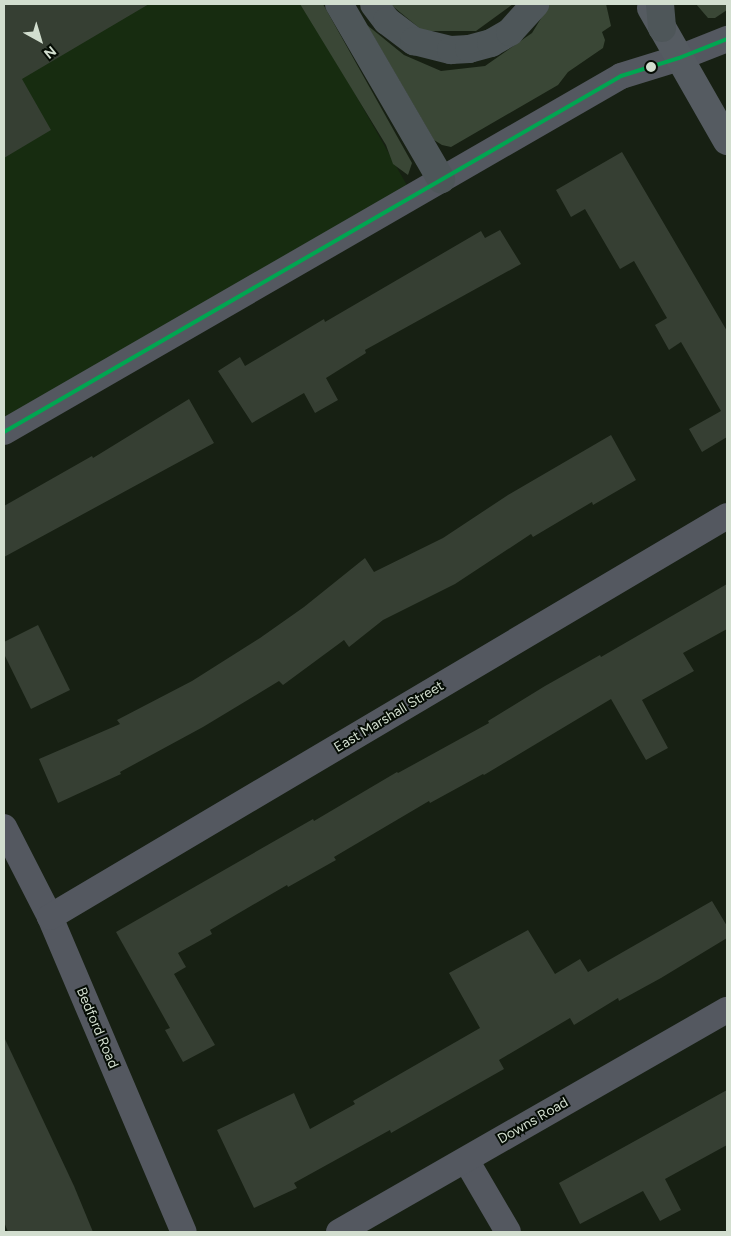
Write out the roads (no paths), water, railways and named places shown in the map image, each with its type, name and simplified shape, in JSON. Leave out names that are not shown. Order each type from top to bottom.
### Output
[{"type":"highway","points":[[339,4],[441,179]]},
{"type":"highway","points":[[374,4],[387,21],[414,41],[451,50],[469,49],[492,43],[510,32],[535,4]]},
{"type":"main road","points":[[648,4],[661,16],[680,58],[727,141]]},
{"type":"street","points":[[4,432],[621,76],[680,58],[727,39]]},
{"type":"street","name":"East Marshall Street","points":[[50,917],[727,516]]},
{"type":"street","name":"Bedford Road","points":[[4,827],[50,917],[184,1232]]},
{"type":"street","name":"Downs Road","points":[[339,1232],[727,1010]]},
{"type":"street","points":[[466,1160],[508,1232]]}]
